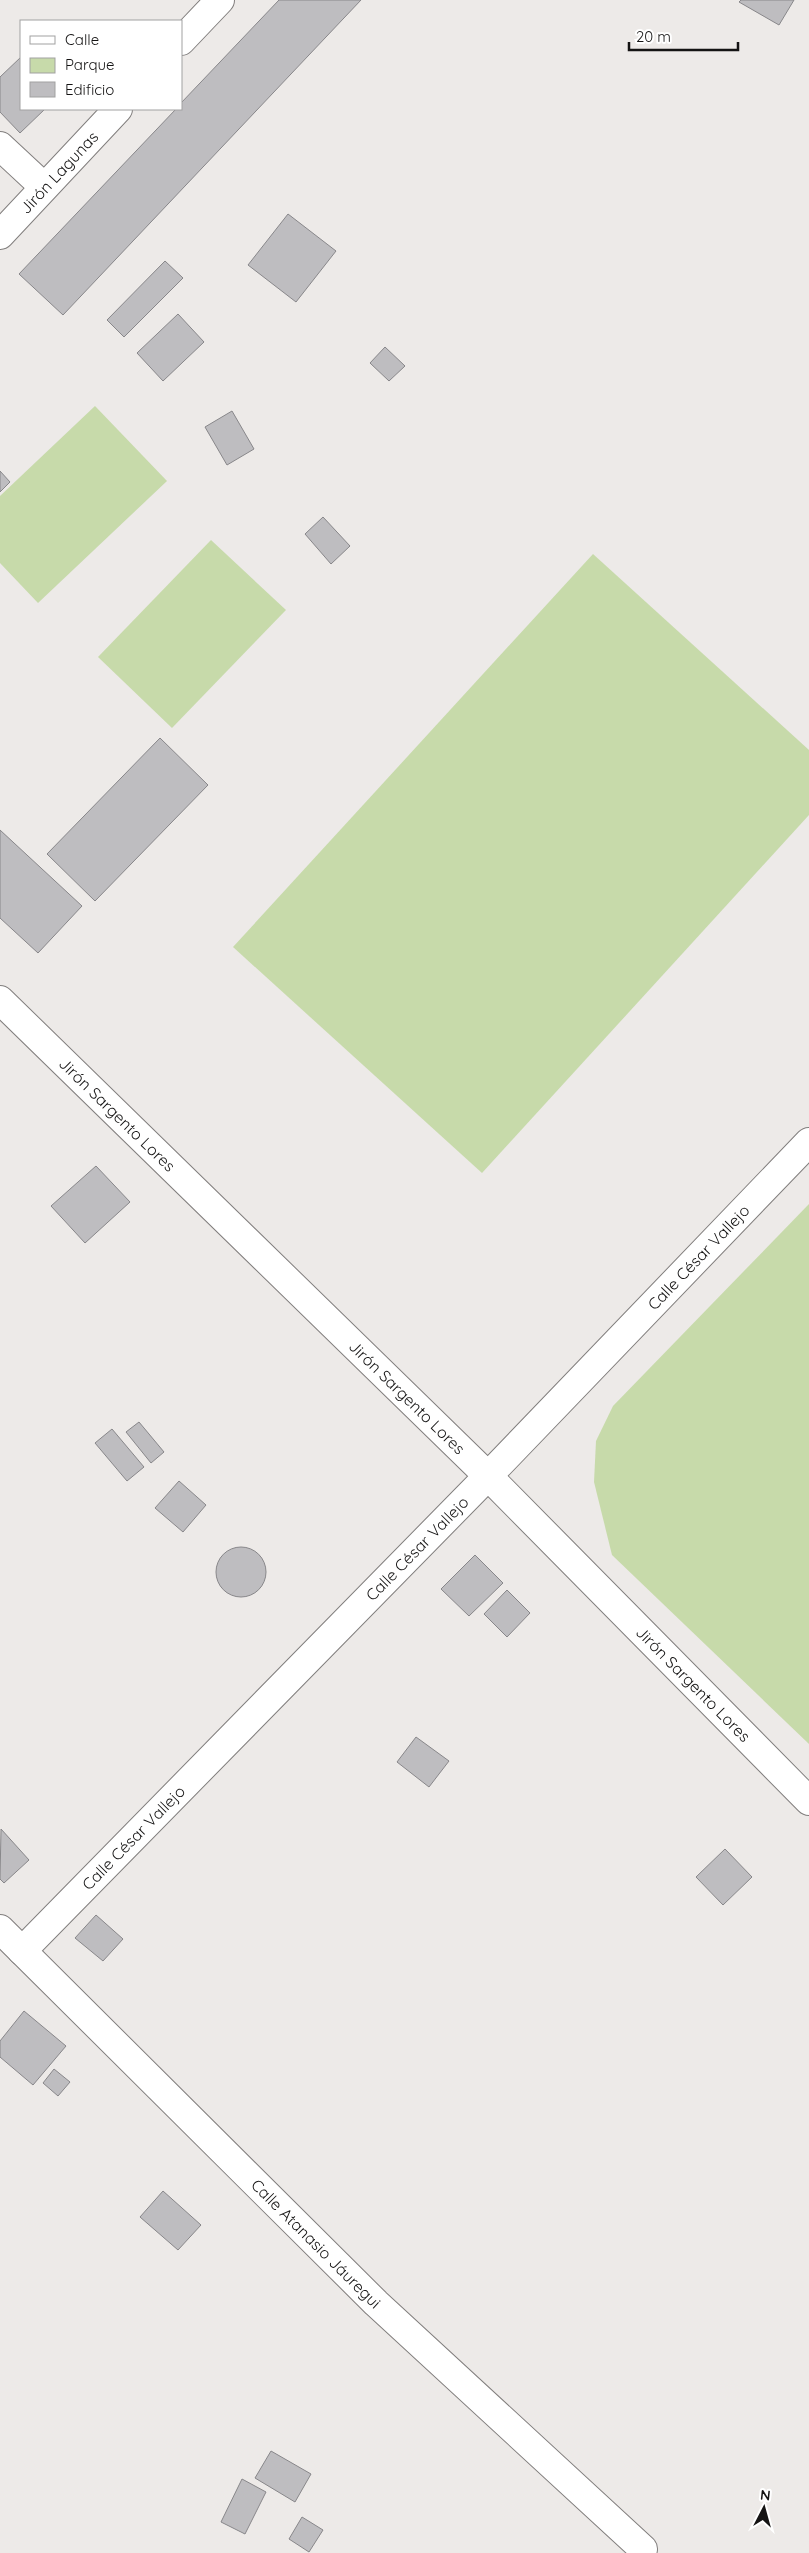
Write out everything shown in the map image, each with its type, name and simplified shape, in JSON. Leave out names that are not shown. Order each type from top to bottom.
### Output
[{"type":"street","points":[[182,40],[220,0]]},
{"type":"street","name":"Jirón Lagunas","points":[[0,235],[117,110]]},
{"type":"street","points":[[0,146],[44,187]]},
{"type":"street","name":"Jirón Sargento Lores","points":[[0,1000],[488,1476],[809,1801]]},
{"type":"street","name":"Calle César Vallejo","points":[[22,1951],[488,1476],[809,1142]]},
{"type":"street","name":"Calle Atanasio Jáuregui","points":[[0,1929],[376,2303],[643,2549]]},
{"type":"green space","points":[[95,406],[167,481],[38,603],[0,563],[0,496]]},
{"type":"green space","points":[[211,540],[286,610],[172,728],[98,657]]},
{"type":"green space","points":[[593,554],[809,750],[809,815],[482,1173],[233,947]]},
{"type":"green space","points":[[809,1204],[809,1744],[612,1555],[594,1482],[596,1441],[613,1406]]},
{"type":"building","points":[[279,0],[361,0],[63,315],[19,274],[175,110],[182,110],[182,102]]},
{"type":"building","points":[[741,0],[794,0],[779,25],[739,2]]},
{"type":"building","points":[[20,58],[20,110],[44,110],[20,133],[0,112],[0,77]]},
{"type":"building","points":[[288,214],[336,251],[296,302],[248,265]]},
{"type":"building","points":[[165,261],[183,278],[124,337],[107,320]]},
{"type":"building","points":[[178,314],[204,342],[163,381],[137,353]]},
{"type":"building","points":[[385,347],[405,366],[389,381],[370,363]]},
{"type":"building","points":[[232,411],[254,449],[227,465],[205,427]]},
{"type":"building","points":[[0,471],[10,482],[0,492]]},
{"type":"building","points":[[323,517],[350,546],[331,564],[305,534]]},
{"type":"building","points":[[160,738],[208,785],[95,901],[47,854]]},
{"type":"building","points":[[0,830],[82,906],[38,953],[0,918]]},
{"type":"building","points":[[96,1166],[130,1202],[85,1243],[51,1206]]},
{"type":"building","points":[[139,1422],[164,1452],[151,1463],[126,1432]]},
{"type":"building","points":[[112,1429],[144,1467],[127,1481],[95,1443]]},
{"type":"building","points":[[179,1481],[206,1505],[183,1532],[155,1508]]},
{"type":"building","points":[[241,1547],[251,1549],[259,1554],[264,1562],[266,1572],[264,1582],[259,1590],[251,1595],[241,1597],[231,1595],[223,1590],[218,1582],[216,1572],[218,1562],[223,1554],[231,1549]]},
{"type":"building","points":[[475,1555],[503,1583],[469,1616],[441,1589]]},
{"type":"building","points":[[507,1590],[530,1613],[507,1637],[484,1614]]},
{"type":"building","points":[[416,1737],[449,1761],[429,1787],[397,1762]]},
{"type":"building","points":[[1,1829],[29,1860],[4,1883],[0,1879]]},
{"type":"building","points":[[725,1849],[752,1877],[723,1905],[696,1877]]},
{"type":"building","points":[[96,1915],[123,1939],[103,1961],[75,1938]]},
{"type":"building","points":[[24,2011],[66,2046],[33,2085],[0,2057],[0,2041]]},
{"type":"building","points":[[54,2069],[70,2082],[58,2096],[43,2083]]},
{"type":"building","points":[[163,2191],[201,2225],[178,2250],[140,2217]]},
{"type":"building","points":[[271,2451],[311,2474],[295,2502],[255,2478]]},
{"type":"building","points":[[242,2479],[266,2492],[245,2534],[221,2522]]},
{"type":"building","points":[[302,2517],[323,2530],[309,2552],[289,2539]]}]
